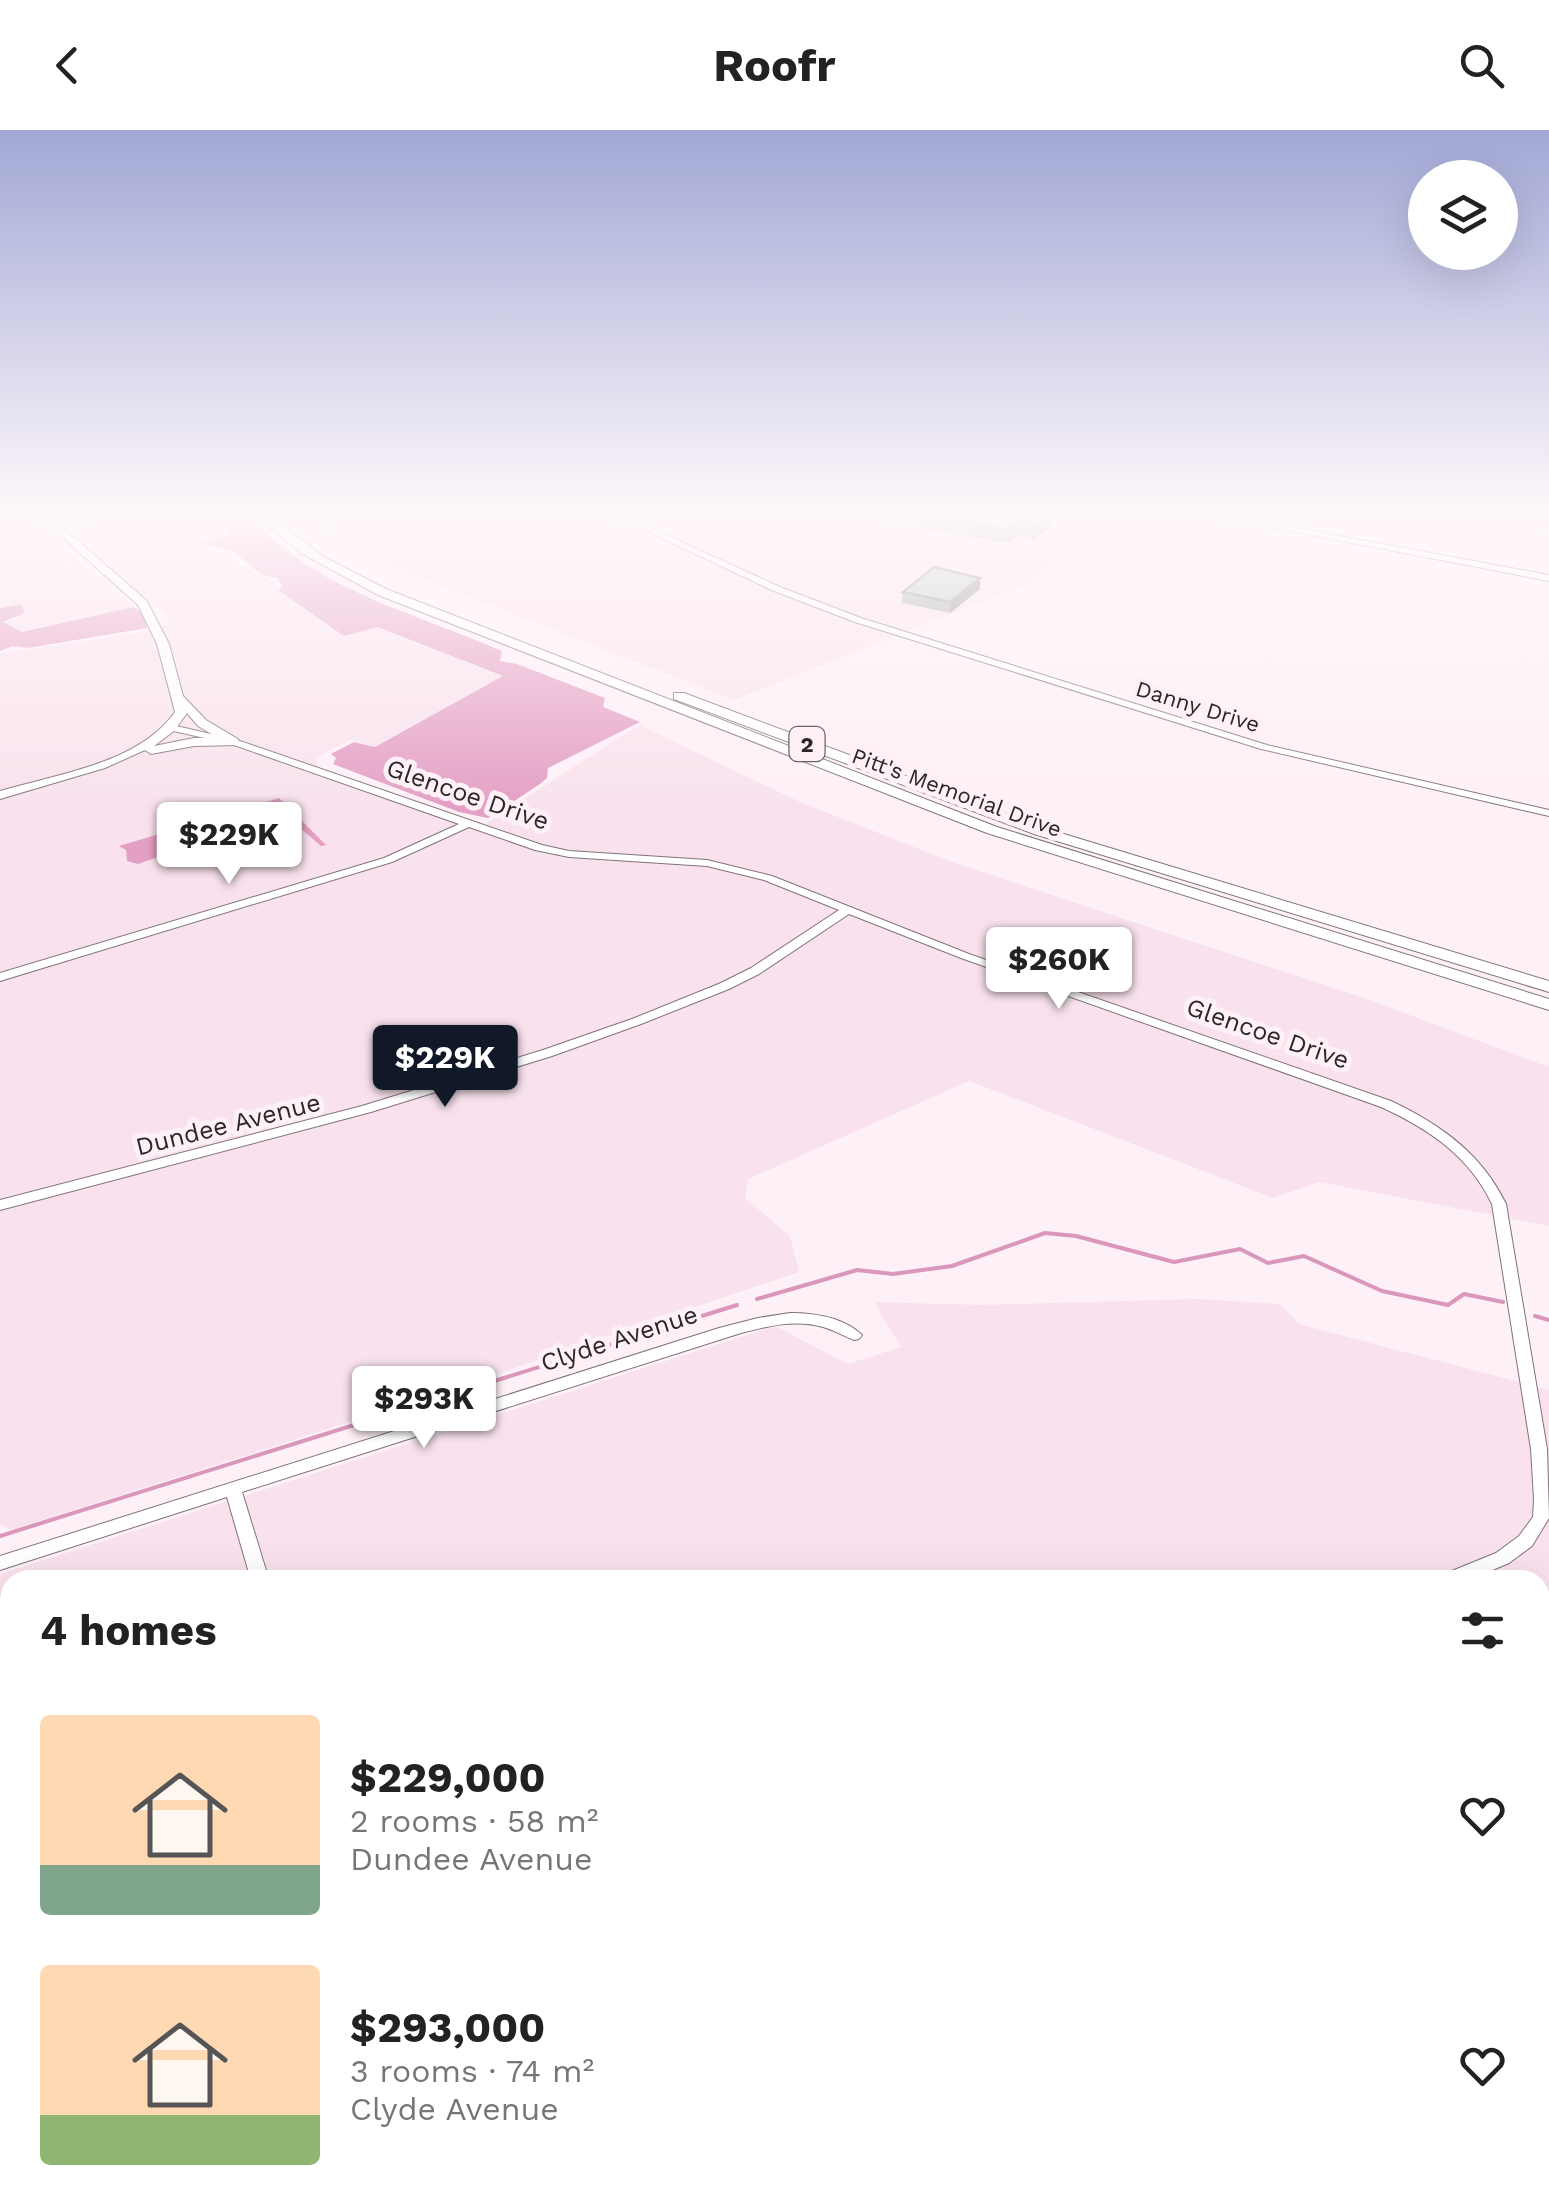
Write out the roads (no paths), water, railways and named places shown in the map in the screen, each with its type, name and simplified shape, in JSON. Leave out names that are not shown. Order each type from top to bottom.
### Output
[{"type":"highway","name":"Pitt's Memorial Drive","points":[[438,614],[829,769],[1086,862],[1549,1008]]},
{"type":"highway","name":"Pitt's Memorial Drive","points":[[463,614],[946,797],[1124,859],[1543,985]]},
{"type":"main road","points":[[0,795],[121,756],[150,744],[172,728],[182,712],[180,698],[163,644],[148,614]]},
{"type":"main road","points":[[180,698],[205,725],[234,742]]},
{"type":"main road","points":[[121,756],[181,743],[234,742]]},
{"type":"street","name":"Danny Drive","points":[[843,614],[1264,747],[1549,813]]},
{"type":"street","name":"Glencoe Drive","points":[[172,728],[234,742],[555,852],[737,869],[965,956],[1386,1104],[1433,1128],[1469,1157],[1488,1181],[1500,1211],[1537,1424],[1545,1501],[1542,1516],[1522,1544],[1474,1570]]},
{"type":"street","points":[[0,977],[380,863],[469,823]]},
{"type":"street","name":"Dundee Avenue","points":[[0,1205],[294,1132],[458,1084],[725,986],[755,971],[847,910]]},
{"type":"street","name":"Clyde Avenue","points":[[0,1562],[657,1351],[766,1320],[811,1317],[854,1335]]},
{"type":"street","points":[[233,1489],[257,1570]]},
{"type":"waterway","points":[[757,1299],[857,1270],[893,1274],[952,1266],[1045,1233],[1076,1236],[1174,1262],[1240,1249],[1268,1263],[1304,1256],[1382,1291],[1448,1305],[1464,1294],[1503,1302]]},
{"type":"waterway","points":[[0,1536],[737,1305]]},
{"type":"waterway","points":[[1535,1316],[1549,1320]]}]
